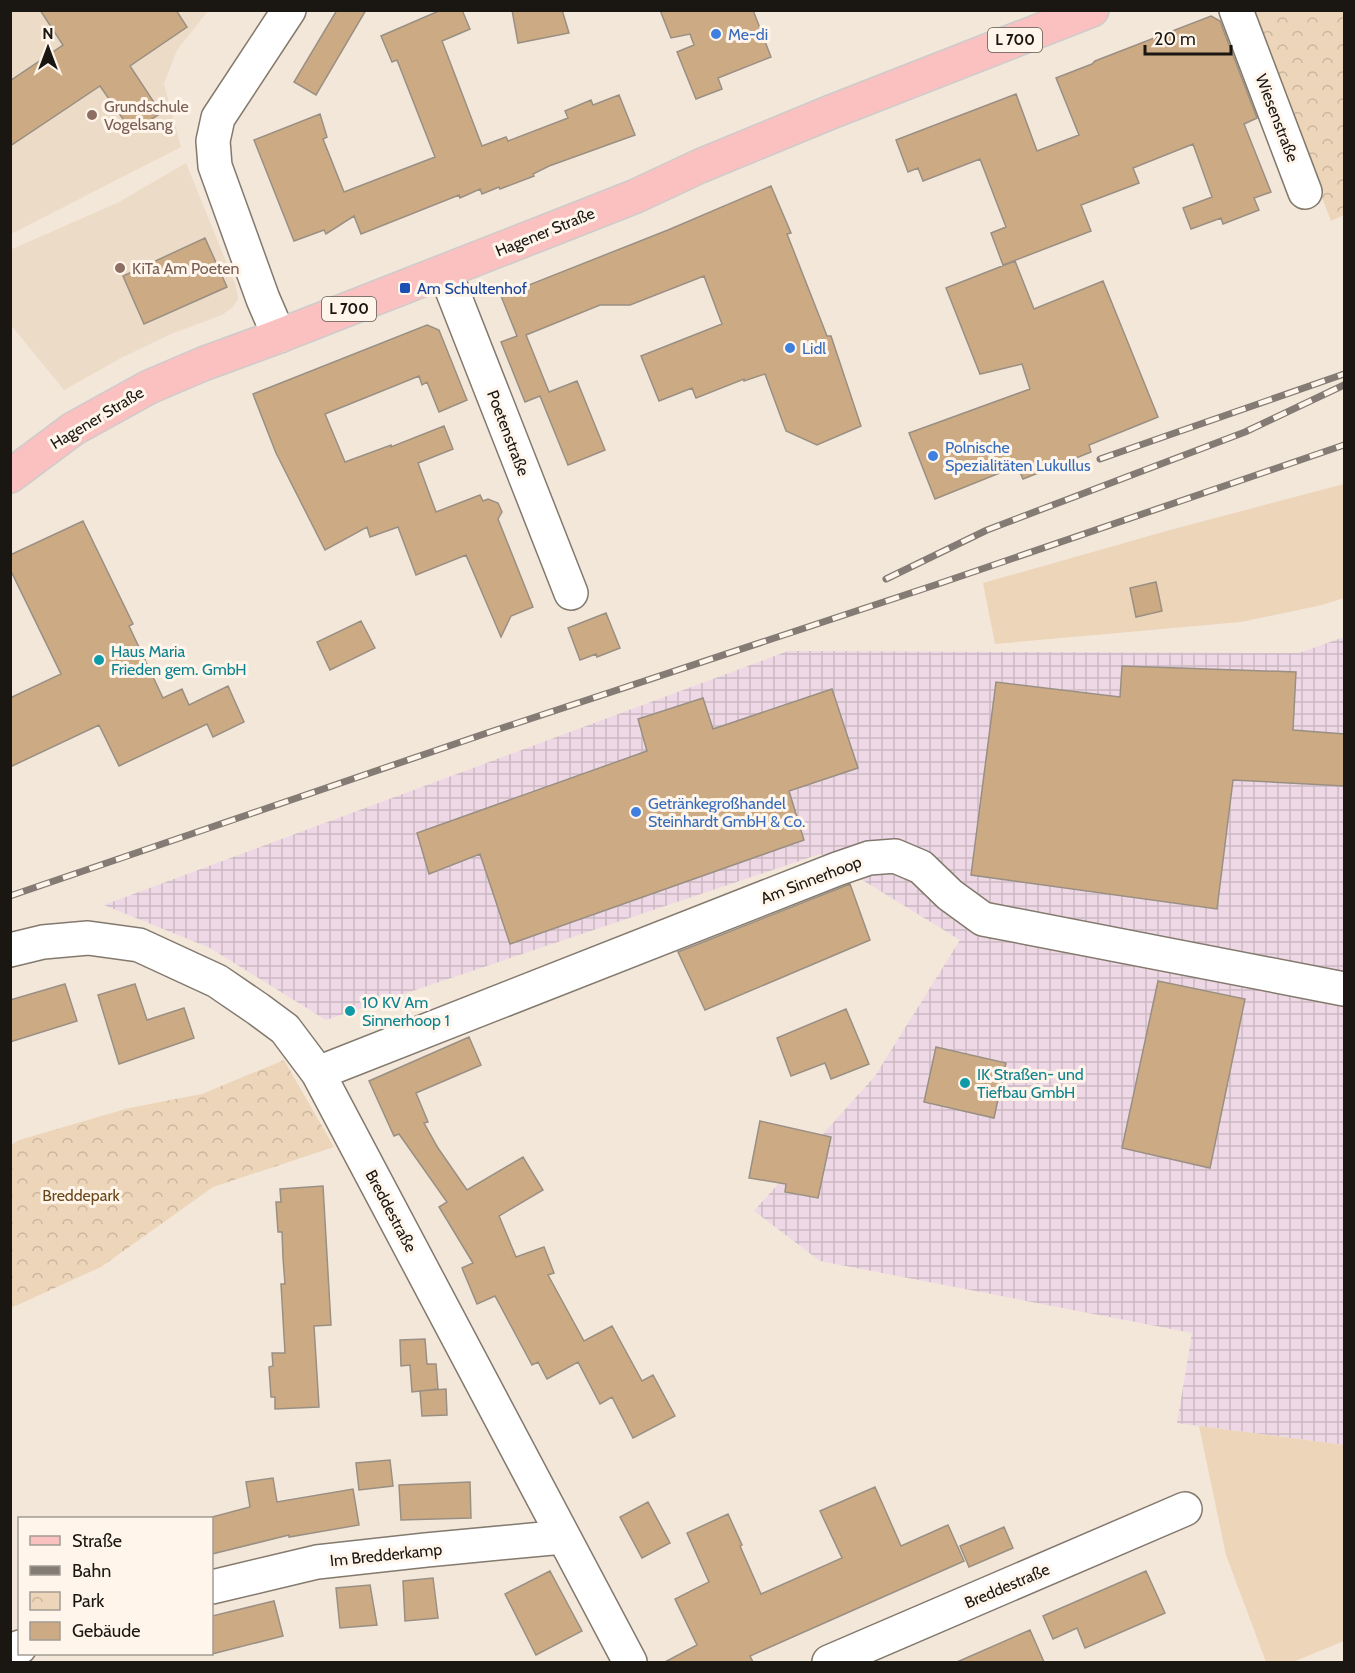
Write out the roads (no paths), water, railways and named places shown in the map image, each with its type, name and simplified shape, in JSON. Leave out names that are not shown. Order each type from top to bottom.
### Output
[{"type":"main road","name":"Hagener Straße","points":[[10,476],[74,429],[149,387],[636,196],[700,166],[820,117],[1092,10]]},
{"type":"street","points":[[279,336],[263,299],[215,166],[213,141],[218,118],[289,10]]},
{"type":"street","name":"Wiesenstraße","points":[[1236,10],[1305,192]]},
{"type":"street","name":"Poetenstraße","points":[[445,272],[571,594]]},
{"type":"street","name":"Am Sinnerhoop","points":[[318,1073],[869,858],[895,856],[921,867],[950,895],[984,919],[1344,989]]},
{"type":"street","name":"Breddestraße","points":[[10,950],[43,942],[88,938],[140,945],[217,981],[285,1029],[318,1073],[630,1662]]},
{"type":"street","name":"Breddestraße","points":[[829,1662],[1185,1509]]},
{"type":"street","name":"Im Bredderkamp","points":[[213,1587],[317,1562],[563,1537]]},
{"type":"railway","points":[[1100,459],[1344,374]]},
{"type":"railway","points":[[886,579],[987,530],[1245,432],[1344,385]]},
{"type":"railway","points":[[10,896],[1344,445]]},
{"type":"place","name":"Me-di","points":[[716,34]]},
{"type":"place","name":"Grundschule Vogelsang","points":[[92,115]]},
{"type":"place","name":"KiTa Am Poeten","points":[[120,268]]},
{"type":"place","name":"Am Schultenhof","points":[[405,288]]},
{"type":"place","name":"Lidl","points":[[790,348]]},
{"type":"place","name":"Polnische Spezialitäten Lukullus","points":[[933,456]]},
{"type":"place","name":"Haus Maria Frieden gem. GmbH","points":[[99,660]]},
{"type":"place","name":"Getränkegroßhandel Steinhardt GmbH & Co.","points":[[636,812]]},
{"type":"place","name":"10 KV Am Sinnerhoop 1","points":[[350,1011]]},
{"type":"place","name":"IK Straßen- und Tiefbau GmbH","points":[[965,1083]]},
{"type":"park label","name":"Breddepark","points":[[81,1195]]}]
